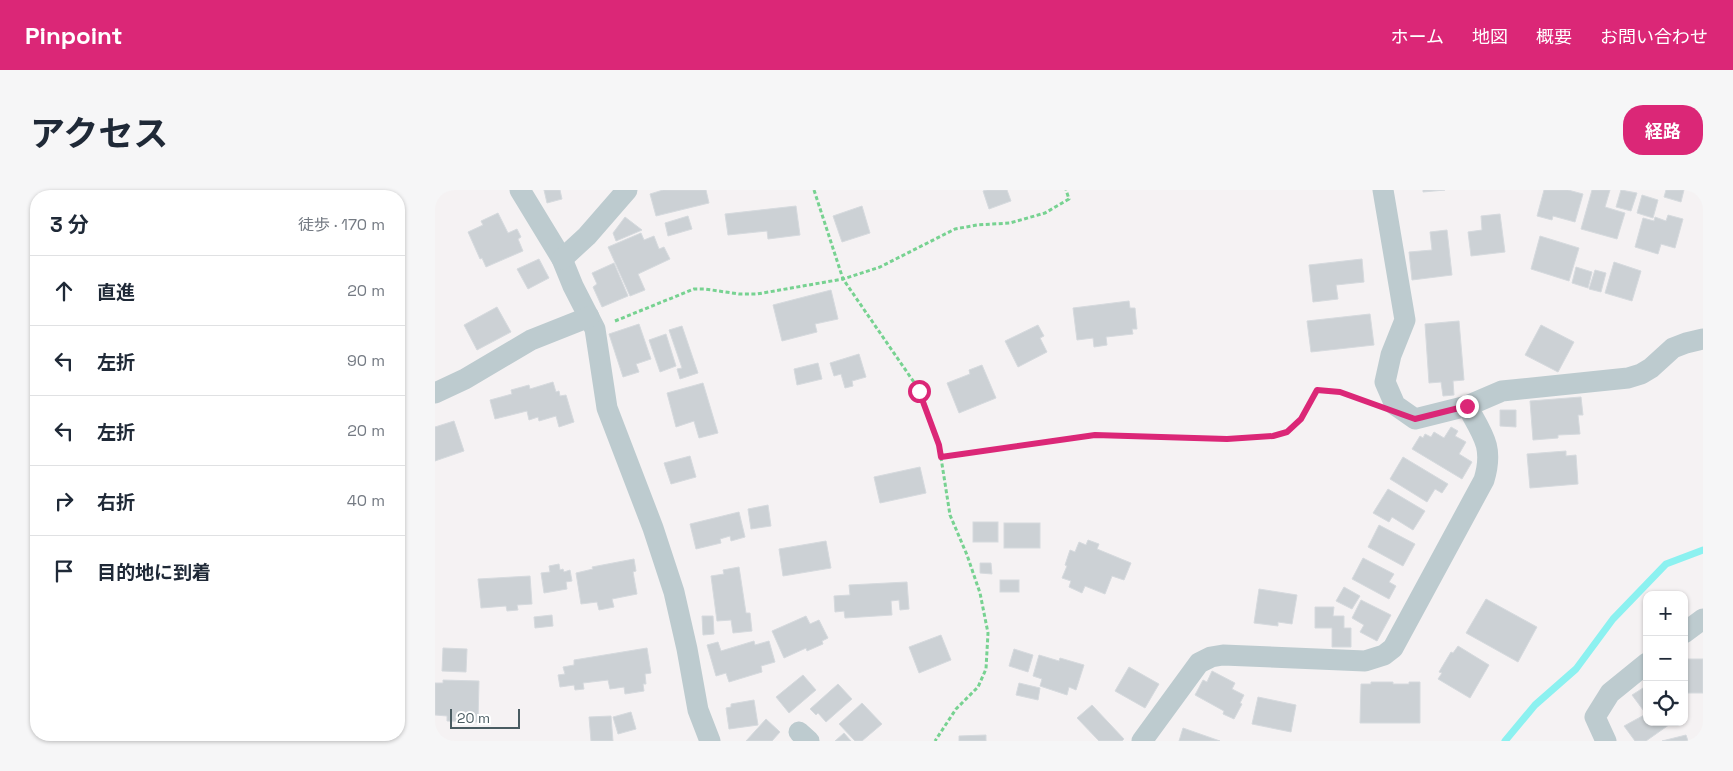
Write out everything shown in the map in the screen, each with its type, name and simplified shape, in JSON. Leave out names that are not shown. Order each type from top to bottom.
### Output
[{"type":"street","points":[[520,190],[562,258],[573,286],[592,323],[607,408],[653,528],[674,592],[687,649],[697,710],[710,741]]},
{"type":"street","points":[[562,258],[587,236],[627,190]]},
{"type":"street","points":[[1383,190],[1405,320],[1391,355],[1385,382],[1395,405],[1415,419],[1467,406],[1502,391],[1628,378],[1641,374],[1651,368],[1673,348],[1703,339]]},
{"type":"street","points":[[435,393],[465,379],[531,340],[592,323]]},
{"type":"street","points":[[1142,741],[1199,663],[1211,656],[1365,661],[1384,655],[1393,648],[1486,474],[1488,452],[1486,440],[1467,406]]},
{"type":"street","points":[[1688,630],[1703,619]]},
{"type":"street","points":[[1606,741],[1595,717],[1610,693],[1643,666]]},
{"type":"path","points":[[814,190],[843,279],[919,391],[939,445],[950,515],[967,555],[979,593],[988,634],[986,669],[978,687],[956,709],[935,741]]},
{"type":"path","points":[[592,323],[694,289],[757,294],[843,279],[880,267],[955,229],[977,225],[1010,223],[1045,213],[1069,198],[1066,190]]},
{"type":"path","points":[[941,457],[1095,435],[1227,439],[1273,436],[1287,432],[1301,419],[1317,390],[1340,392],[1375,405]]},
{"type":"building","points":[[544,190],[560,190],[562,199],[547,203]]},
{"type":"building","points":[[663,190],[706,190],[709,203],[656,216],[650,194]]},
{"type":"building","points":[[1007,190],[1011,201],[989,209],[983,191]]},
{"type":"building","points":[[1423,190],[1445,190],[1423,192]]},
{"type":"building","points":[[1544,190],[1568,190],[1583,194],[1575,222],[1553,216],[1552,220],[1537,216]]},
{"type":"building","points":[[1592,190],[1610,190],[1605,207],[1625,213],[1617,239],[1581,229]]},
{"type":"building","points":[[1621,190],[1637,193],[1631,211],[1616,207]]},
{"type":"building","points":[[1666,190],[1684,190],[1681,202],[1664,197]]},
{"type":"building","points":[[1642,195],[1658,200],[1653,218],[1637,213]]},
{"type":"building","points":[[796,206],[800,235],[768,239],[767,231],[728,235],[725,214]]},
{"type":"building","points":[[862,206],[870,233],[842,242],[833,216]]},
{"type":"building","points":[[498,213],[508,233],[517,229],[521,237],[518,239],[523,251],[486,267],[482,258],[480,259],[468,232],[483,225],[481,221]]},
{"type":"building","points":[[1500,214],[1505,252],[1471,256],[1468,232],[1482,230],[1481,216]]},
{"type":"building","points":[[1668,215],[1683,219],[1675,248],[1661,244],[1658,254],[1635,247],[1643,218],[1654,221],[1655,217],[1666,221]]},
{"type":"building","points":[[688,216],[692,229],[668,236],[665,223]]},
{"type":"building","points":[[625,217],[642,230],[616,241],[613,233]]},
{"type":"building","points":[[1447,230],[1452,275],[1412,280],[1409,252],[1432,250],[1430,232]]},
{"type":"building","points":[[641,233],[644,240],[654,236],[659,249],[664,247],[670,259],[638,274],[645,290],[630,296],[608,247]]},
{"type":"building","points":[[1540,236],[1579,248],[1569,281],[1531,269]]},
{"type":"building","points":[[539,259],[549,278],[528,289],[517,269]]},
{"type":"building","points":[[1362,259],[1364,282],[1336,285],[1338,299],[1313,302],[1309,265]]},
{"type":"building","points":[[1614,262],[1641,271],[1632,301],[1605,293]]},
{"type":"building","points":[[614,263],[628,296],[602,307],[593,287],[597,284],[592,273]]},
{"type":"building","points":[[1576,267],[1592,272],[1588,288],[1572,283]]},
{"type":"building","points":[[1595,270],[1606,273],[1601,292],[1589,289]]},
{"type":"building","points":[[831,290],[838,319],[815,324],[817,332],[782,341],[773,305]]},
{"type":"building","points":[[1129,301],[1130,308],[1135,308],[1137,329],[1132,329],[1133,334],[1106,337],[1107,345],[1094,347],[1093,338],[1077,340],[1073,308]]},
{"type":"building","points":[[497,307],[511,332],[477,350],[464,325]]},
{"type":"building","points":[[1370,314],[1374,345],[1311,352],[1307,321]]},
{"type":"building","points":[[1459,321],[1464,380],[1453,381],[1454,395],[1443,396],[1441,382],[1429,383],[1425,324]]},
{"type":"building","points":[[639,324],[651,359],[636,364],[639,372],[623,377],[609,334]]},
{"type":"building","points":[[1038,325],[1044,336],[1040,338],[1047,352],[1018,367],[1005,341]]},
{"type":"building","points":[[1541,325],[1574,342],[1558,372],[1525,355]]},
{"type":"building","points":[[682,326],[698,373],[680,379],[677,369],[682,368],[669,330]]},
{"type":"building","points":[[666,334],[676,366],[660,372],[649,340]]},
{"type":"building","points":[[859,354],[866,377],[852,381],[853,386],[845,388],[841,374],[834,376],[830,363]]},
{"type":"building","points":[[818,363],[822,379],[797,385],[794,369]]},
{"type":"building","points":[[982,365],[996,398],[959,413],[947,383],[970,374],[969,370]]},
{"type":"building","points":[[553,382],[556,392],[559,391],[560,396],[566,395],[574,422],[559,427],[556,416],[539,421],[538,417],[529,420],[527,411],[495,419],[490,400],[512,394],[511,390],[529,385],[530,389]]},
{"type":"building","points":[[703,383],[718,433],[699,438],[694,421],[676,427],[667,393]]},
{"type":"building","points":[[1581,397],[1583,415],[1578,415],[1580,434],[1558,435],[1558,438],[1533,440],[1530,401]]},
{"type":"building","points":[[1500,410],[1516,410],[1516,427],[1500,426]]},
{"type":"building","points":[[454,421],[464,451],[435,461],[435,427]]},
{"type":"building","points":[[1451,427],[1458,431],[1455,436],[1466,442],[1459,454],[1472,462],[1462,479],[1412,449],[1420,436],[1423,438],[1425,434],[1431,437],[1434,432],[1444,438]]},
{"type":"building","points":[[1566,451],[1566,456],[1576,455],[1578,484],[1530,488],[1527,454]]},
{"type":"building","points":[[690,456],[696,477],[671,484],[664,463]]},
{"type":"building","points":[[1403,457],[1448,484],[1442,493],[1435,489],[1427,502],[1390,479]]},
{"type":"building","points":[[920,467],[926,493],[880,503],[874,477]]},
{"type":"building","points":[[1388,489],[1425,511],[1413,530],[1392,517],[1389,522],[1373,513]]},
{"type":"building","points":[[768,505],[771,526],[751,529],[748,509]]},
{"type":"building","points":[[739,512],[745,537],[731,541],[730,536],[720,539],[721,543],[696,549],[690,524]]},
{"type":"building","points":[[973,522],[998,522],[998,542],[973,542]]},
{"type":"building","points":[[1004,523],[1040,523],[1040,548],[1004,548]]},
{"type":"building","points":[[1379,525],[1415,544],[1403,566],[1368,547]]},
{"type":"building","points":[[1088,540],[1099,544],[1097,549],[1131,563],[1124,580],[1112,576],[1105,594],[1085,586],[1082,593],[1069,587],[1071,581],[1062,578],[1067,566],[1065,565],[1070,550],[1075,552],[1079,542],[1086,545]]},
{"type":"building","points":[[826,541],[831,568],[783,576],[779,549]]},
{"type":"building","points":[[1363,558],[1394,574],[1389,582],[1396,586],[1389,599],[1352,579]]},
{"type":"building","points":[[634,559],[636,571],[633,572],[637,594],[612,599],[614,607],[599,610],[597,602],[581,604],[576,573],[593,569],[592,567]]},
{"type":"building","points":[[980,563],[991,563],[992,574],[980,573]]},
{"type":"building","points":[[559,564],[560,570],[563,569],[564,572],[570,570],[572,581],[566,582],[567,589],[544,593],[541,573],[550,572],[549,566]]},
{"type":"building","points":[[739,567],[746,613],[750,613],[752,631],[733,633],[731,620],[717,621],[711,576],[724,574],[723,570]]},
{"type":"building","points":[[530,576],[532,604],[517,605],[518,610],[507,611],[506,606],[481,608],[478,579]]},
{"type":"building","points":[[1000,580],[1019,580],[1019,592],[1000,592]]},
{"type":"building","points":[[907,582],[909,609],[900,610],[899,600],[891,601],[892,615],[845,618],[844,611],[835,612],[834,596],[850,595],[849,585]]},
{"type":"building","points":[[1344,587],[1360,596],[1352,609],[1336,601]]},
{"type":"building","points":[[1259,589],[1297,595],[1292,624],[1278,622],[1278,626],[1254,623]]},
{"type":"building","points":[[1486,599],[1537,627],[1518,662],[1466,633]]},
{"type":"building","points":[[1361,600],[1391,615],[1377,641],[1360,632],[1364,625],[1352,618]]},
{"type":"building","points":[[1315,607],[1334,607],[1333,616],[1344,616],[1344,628],[1351,628],[1351,647],[1332,647],[1332,628],[1315,628]]},
{"type":"building","points":[[552,615],[553,626],[535,628],[534,617]]},
{"type":"building","points":[[702,616],[713,616],[714,634],[703,635]]},
{"type":"building","points":[[806,616],[810,624],[819,620],[828,638],[822,641],[823,644],[807,651],[806,648],[784,658],[772,631]]},
{"type":"building","points":[[941,635],[951,660],[919,673],[909,647]]},
{"type":"building","points":[[754,641],[755,645],[769,641],[775,662],[761,666],[762,672],[729,682],[726,673],[716,676],[707,645],[718,642],[721,651]]},
{"type":"building","points":[[1458,646],[1489,665],[1470,698],[1438,679],[1442,673],[1439,672],[1451,652],[1453,653]]},
{"type":"building","points":[[443,648],[467,649],[466,672],[442,671]]},
{"type":"building","points":[[647,648],[651,673],[645,674],[646,684],[643,684],[644,691],[625,694],[624,687],[610,689],[608,680],[583,683],[584,689],[575,690],[574,685],[560,687],[558,675],[565,674],[563,667],[574,665],[574,660]]},
{"type":"building","points":[[1014,649],[1033,655],[1028,672],[1009,666]]},
{"type":"building","points":[[1039,655],[1059,661],[1060,658],[1084,665],[1076,690],[1069,687],[1067,695],[1040,686],[1042,679],[1033,676]]},
{"type":"building","points":[[1688,659],[1703,659],[1703,693],[1688,693]]},
{"type":"building","points":[[1129,667],[1159,684],[1145,708],[1115,691]]},
{"type":"building","points":[[1212,671],[1235,683],[1232,689],[1244,695],[1240,703],[1242,704],[1234,719],[1223,714],[1224,711],[1195,695],[1203,680],[1207,682]]},
{"type":"building","points":[[803,675],[816,690],[789,713],[776,697]]},
{"type":"building","points":[[443,680],[479,681],[478,722],[447,721],[447,716],[435,715],[435,683],[443,683]]},
{"type":"building","points":[[1371,682],[1409,684],[1409,682],[1420,682],[1420,723],[1360,723],[1361,684],[1371,684]]},
{"type":"building","points":[[1019,683],[1040,688],[1038,700],[1016,695]]},
{"type":"building","points":[[838,684],[852,699],[826,722],[818,713],[816,715],[810,709]]},
{"type":"building","points":[[1643,688],[1643,710],[1632,695]]},
{"type":"building","points":[[1258,697],[1296,705],[1291,732],[1252,724]]},
{"type":"building","points":[[754,700],[758,725],[729,729],[726,708],[731,707],[731,704]]},
{"type":"building","points":[[862,703],[882,724],[862,741],[855,741],[839,724]]},
{"type":"building","points":[[1092,705],[1124,739],[1122,741],[1099,741],[1077,718]]},
{"type":"building","points":[[631,712],[636,729],[618,734],[613,717]]},
{"type":"building","points":[[611,716],[613,741],[591,741],[589,717]]},
{"type":"building","points":[[1643,716],[1643,726],[1667,726],[1646,741],[1635,741],[1624,726]]},
{"type":"building","points":[[766,719],[780,732],[772,741],[746,741]]},
{"type":"building","points":[[1183,728],[1220,741],[1179,741]]},
{"type":"building","points":[[844,733],[851,741],[835,741]]},
{"type":"building","points":[[986,735],[986,741],[959,741],[959,736]]},
{"type":"building","points":[[1686,735],[1688,741],[1662,741]]},
{"type":"waterway","points":[[1505,741],[1535,705],[1576,669],[1613,619],[1666,564],[1703,550]]},
{"type":"route","points":[[919,391],[939,445],[941,457],[1095,435],[1227,439],[1273,436],[1287,432],[1301,419],[1317,390],[1340,392],[1415,419],[1467,406]]}]
